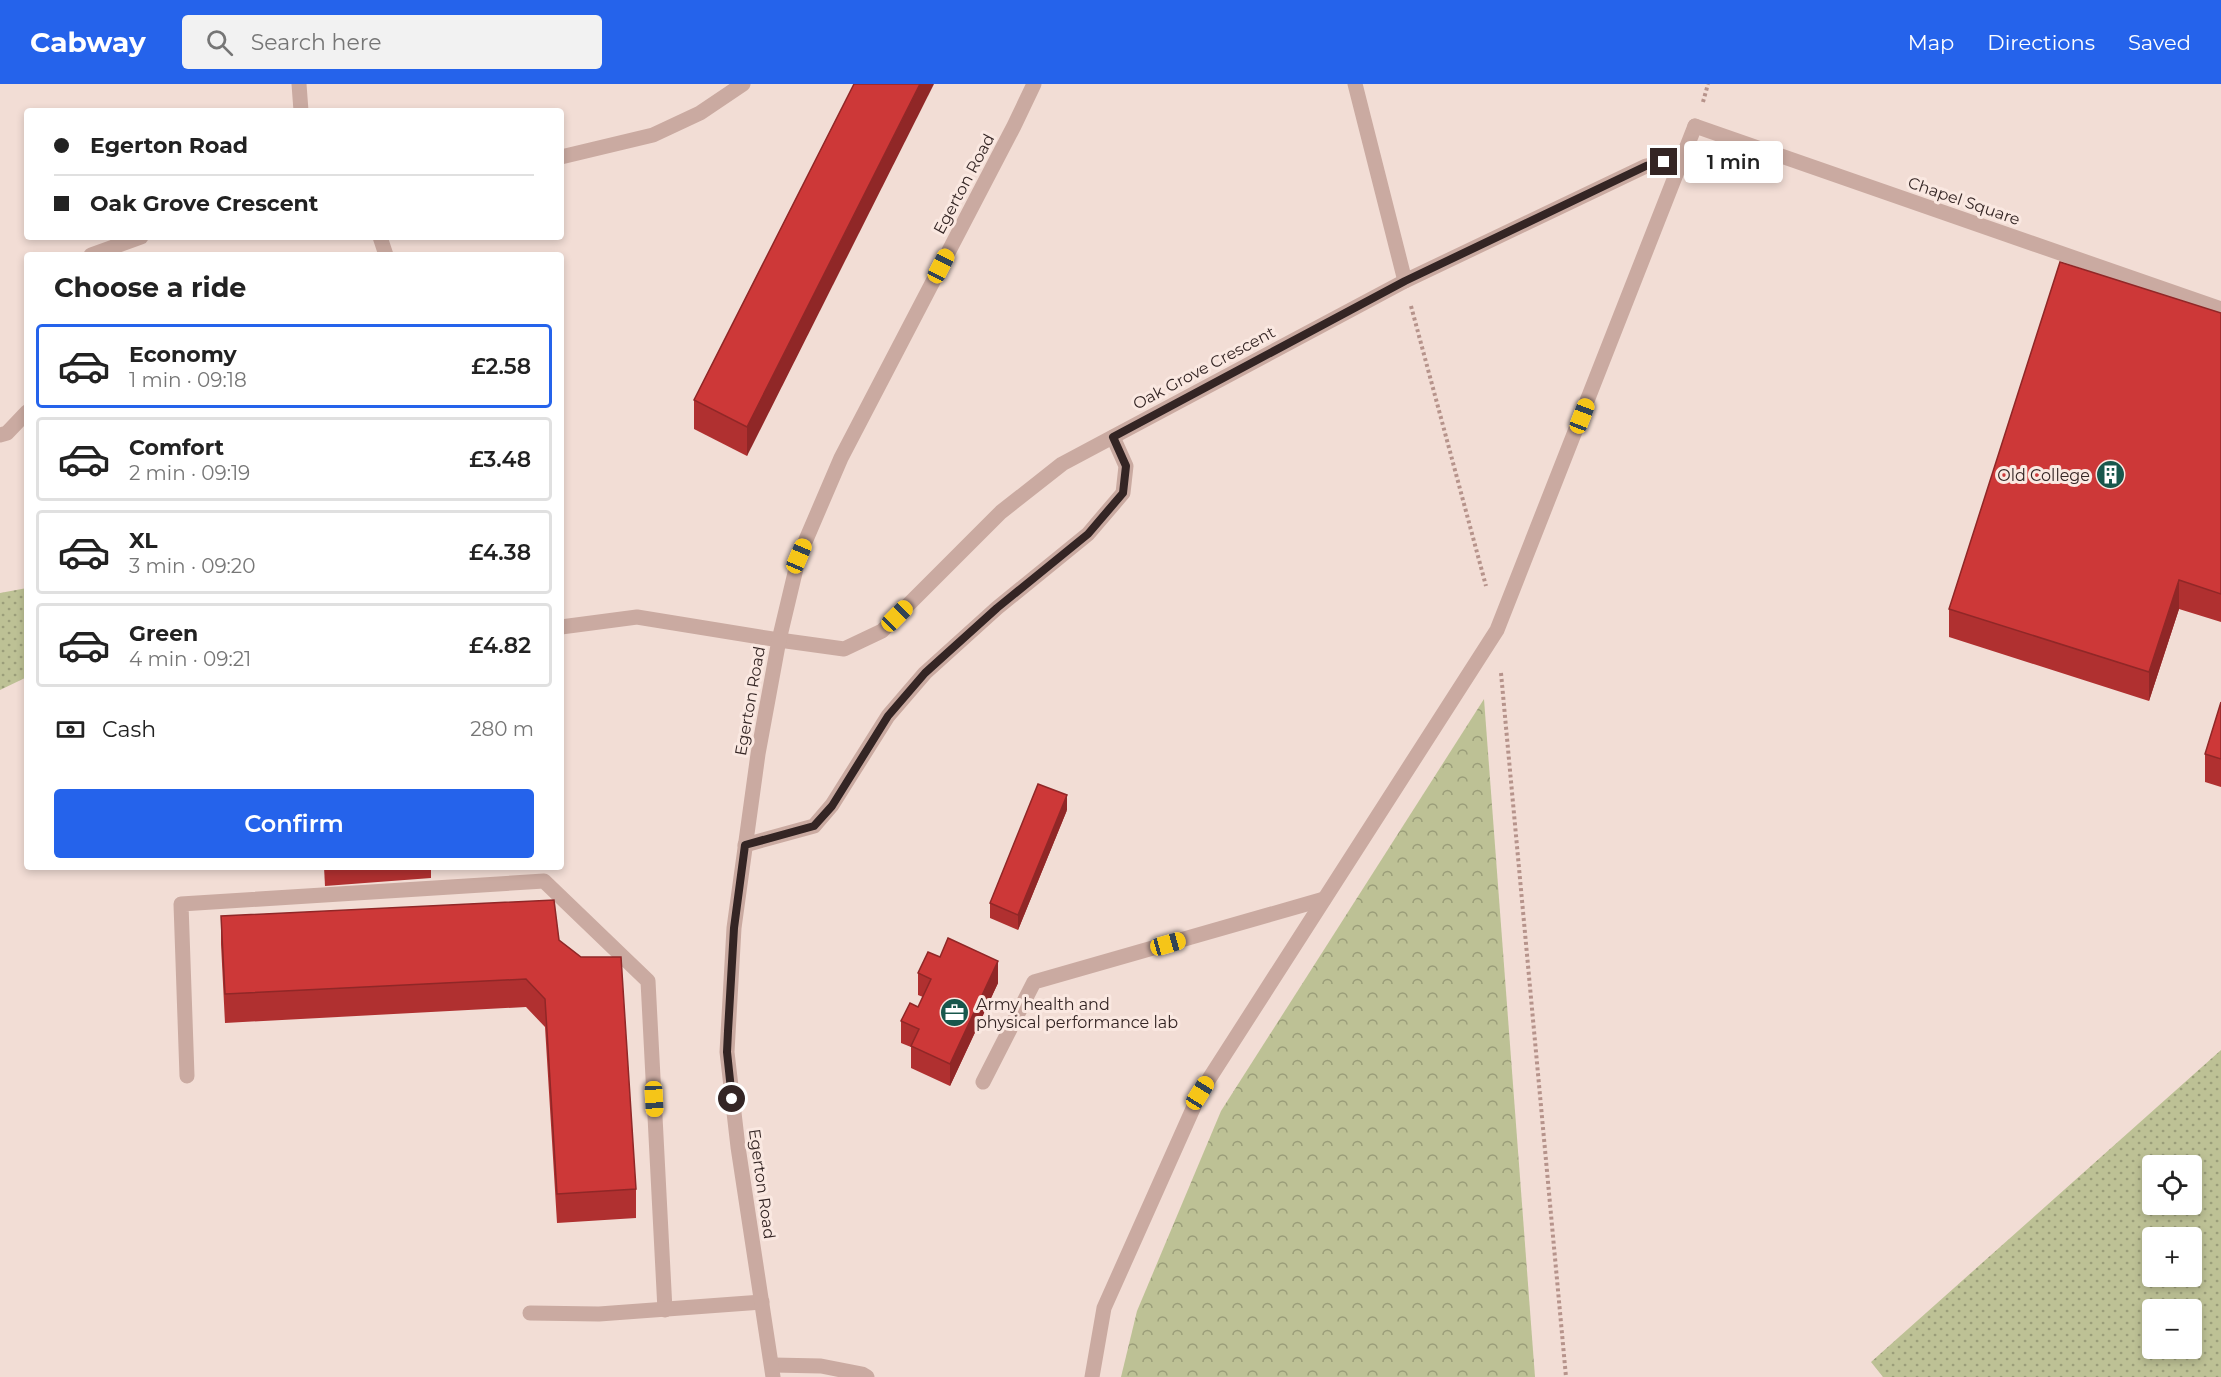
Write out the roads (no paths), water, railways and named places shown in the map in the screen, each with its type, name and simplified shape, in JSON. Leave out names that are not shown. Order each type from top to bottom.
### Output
[{"type":"street","points":[[299,84],[300,108]]},
{"type":"street","points":[[564,156],[653,135],[700,113],[743,84]]},
{"type":"street","name":"Egerton Road","points":[[773,1371],[738,1147],[727,1052],[734,928],[758,754],[779,640],[799,556],[841,458],[1034,84]]},
{"type":"street","points":[[1355,84],[1405,281]]},
{"type":"street","name":"Chapel Square","points":[[1683,158],[1695,126],[2221,309]]},
{"type":"street","points":[[1092,1377],[1104,1308],[1200,1093],[1497,630],[1683,158]]},
{"type":"street","name":"Oak Grove Crescent","points":[[564,627],[637,617],[844,649],[882,631],[1001,512],[1062,464],[1405,281],[1646,166],[1683,158]]},
{"type":"street","points":[[99,252],[133,240]]},
{"type":"street","points":[[0,435],[7,433],[24,415]]},
{"type":"street","points":[[745,845],[814,826],[832,806],[888,716],[925,673],[997,608],[1088,534],[1123,493],[1126,466],[1113,437]]},
{"type":"street","points":[[187,1076],[181,904],[544,881],[648,981],[665,1310]]},
{"type":"street","points":[[982,1082],[1034,982],[1324,899]]},
{"type":"street","points":[[530,1313],[599,1314],[762,1302]]},
{"type":"street","points":[[773,1371],[821,1366],[867,1377]]},
{"type":"place","name":"Old College","points":[[2111,475]]},
{"type":"place","name":"Army health and physical performance lab","points":[[955,1013]]}]
